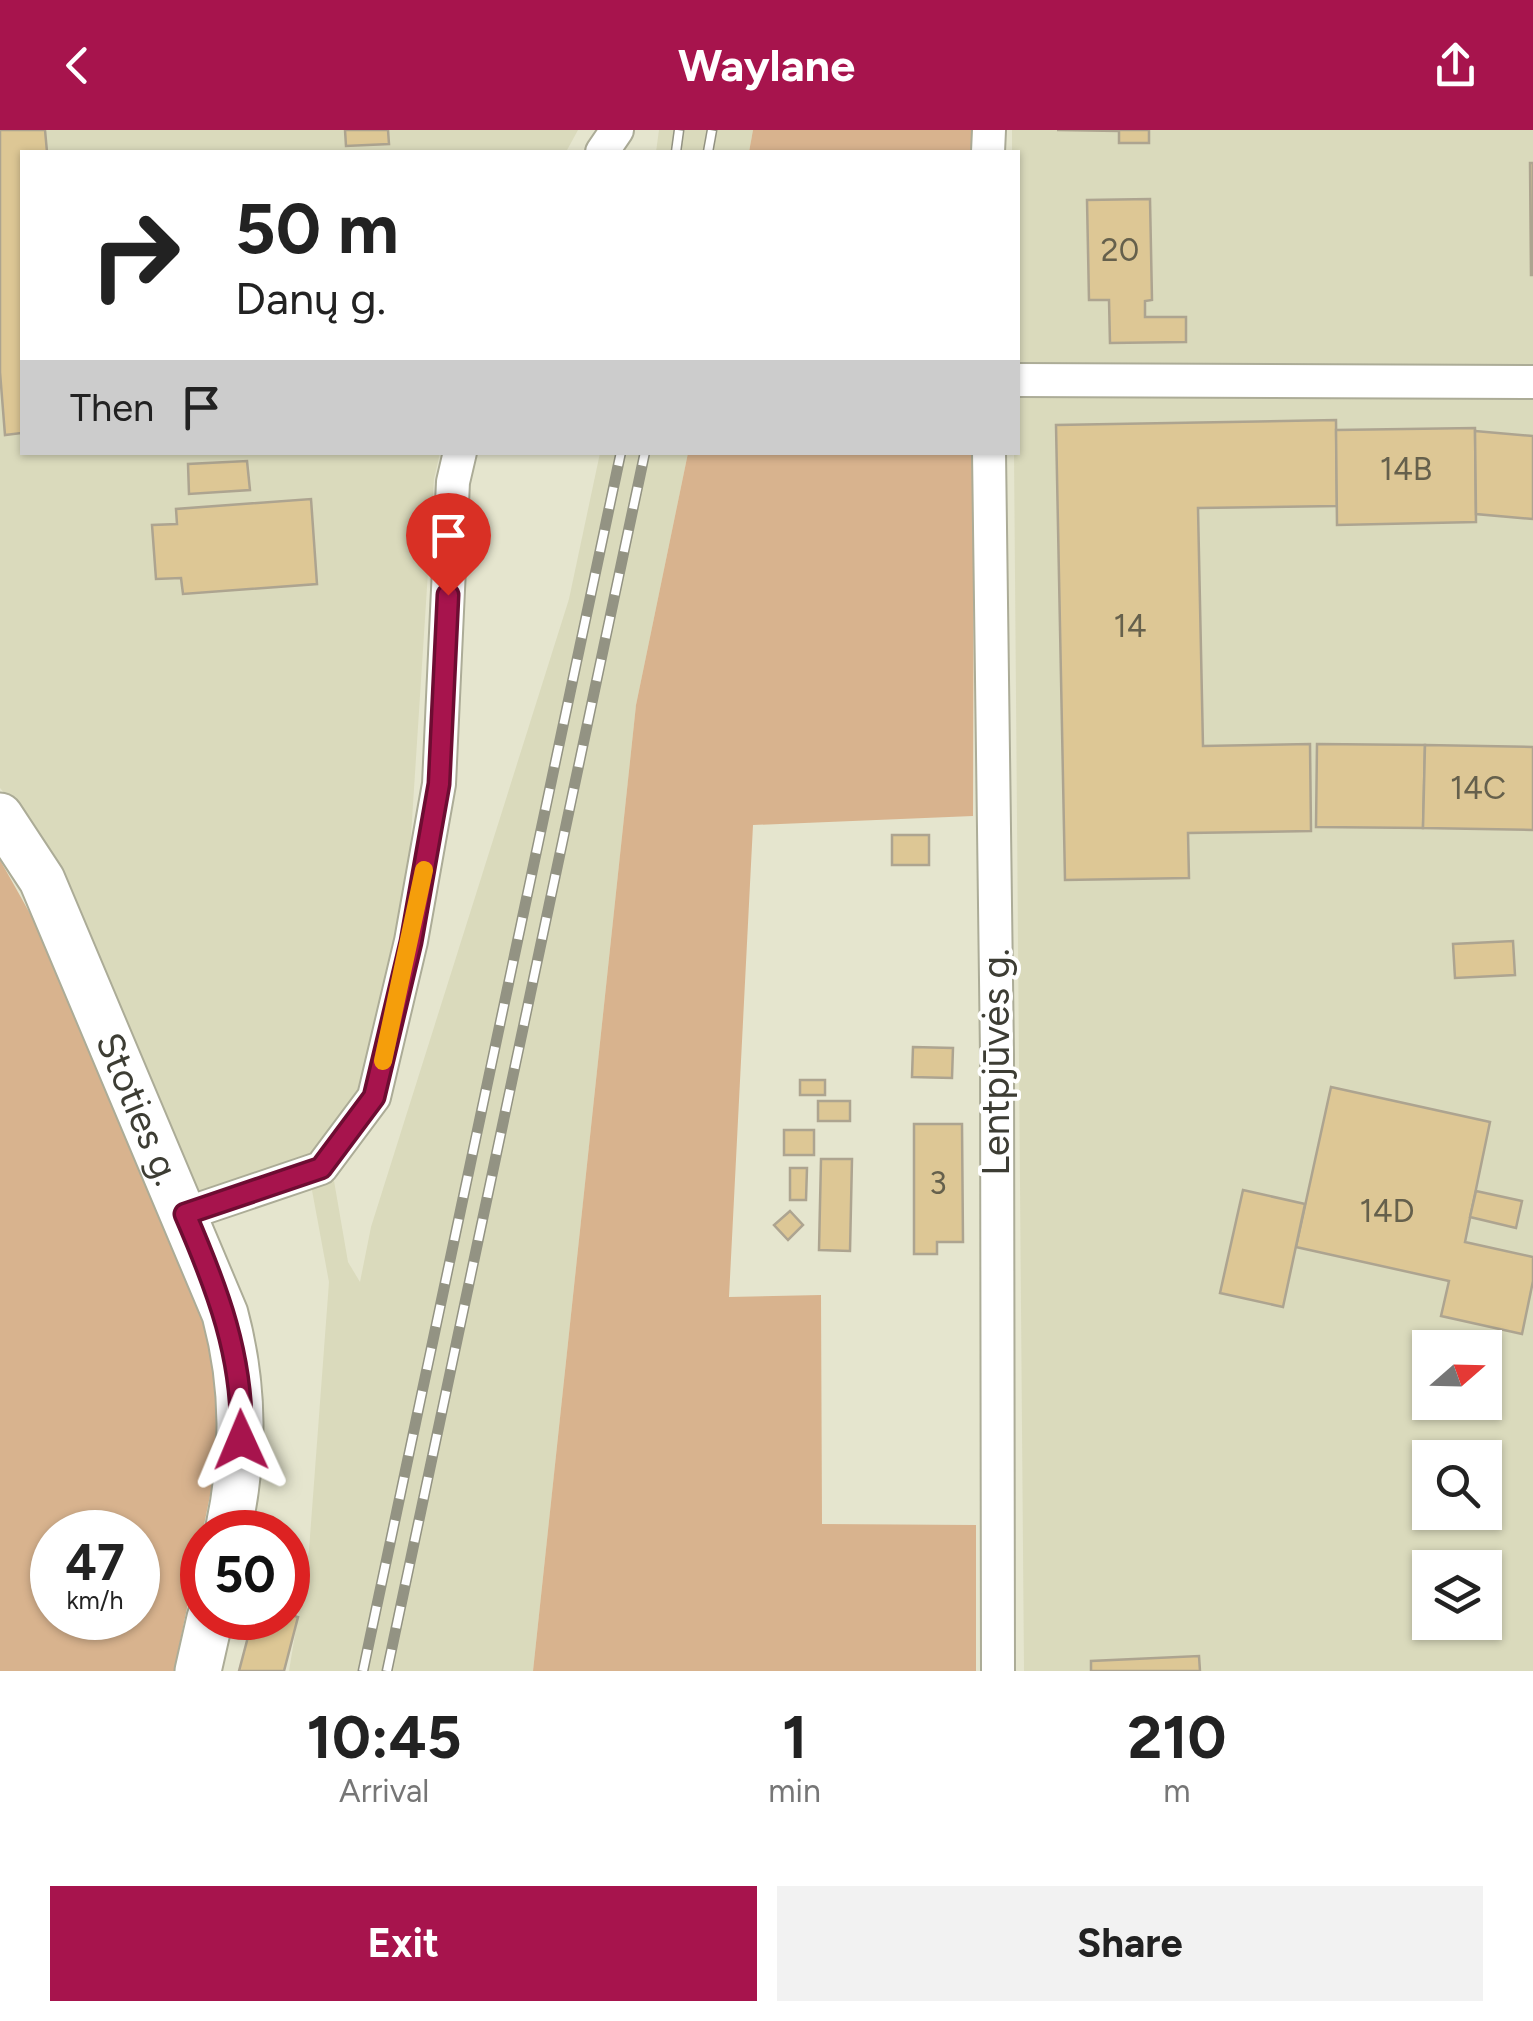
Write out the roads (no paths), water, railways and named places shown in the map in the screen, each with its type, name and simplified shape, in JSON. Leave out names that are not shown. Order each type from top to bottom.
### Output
[{"type":"main road","name":"Stoties g.","points":[[0,816],[42,880],[226,1314],[239,1377],[241,1462],[232,1510]]},
{"type":"main road","points":[[198,1671],[205,1640]]},
{"type":"street","points":[[1020,380],[1533,382]]},
{"type":"street","points":[[185,1214],[321,1168],[374,1097],[411,942],[439,784],[454,482],[459,455]]},
{"type":"street","name":"Lentpjūvės g.","points":[[988,455],[997,1084],[998,1671]]},
{"type":"railway","points":[[676,150],[679,130]]},
{"type":"railway","points":[[708,150],[712,130]]},
{"type":"railway","points":[[363,1671],[620,455]]},
{"type":"railway","points":[[387,1671],[644,455]]}]
